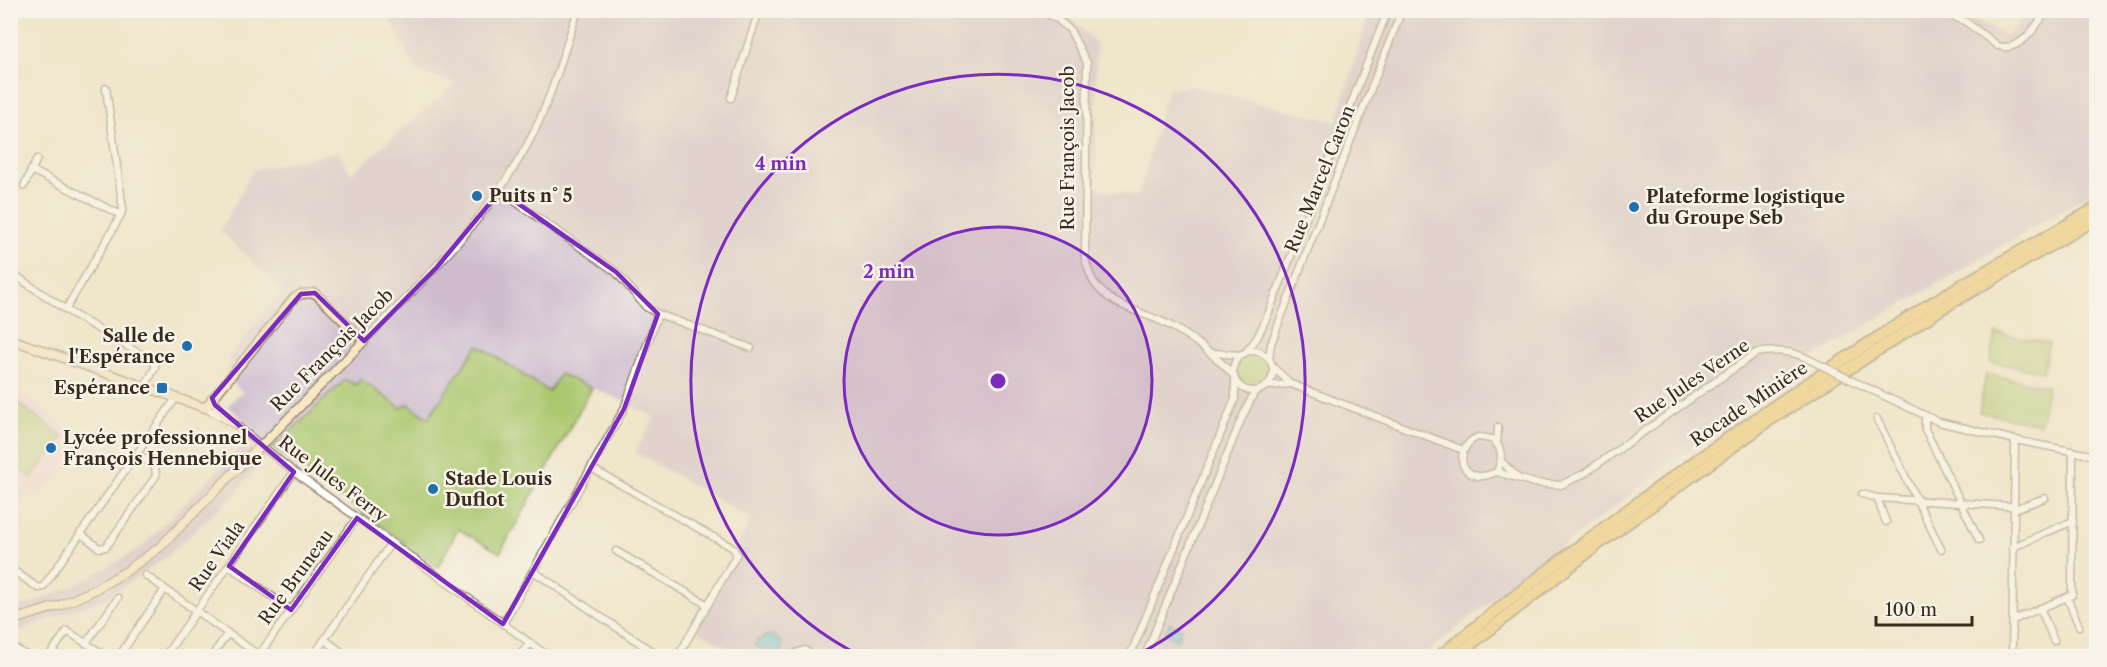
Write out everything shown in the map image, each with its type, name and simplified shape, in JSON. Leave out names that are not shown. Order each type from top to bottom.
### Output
[{"type":"highway","name":"Rocade Minière","points":[[1440,657],[1520,591],[1674,475],[1937,300],[2097,208]]},
{"type":"highway","name":"Rocade Minière","points":[[1456,657],[1597,545],[1767,422],[1941,309],[2097,219]]},
{"type":"street","name":"Rue François Jacob","points":[[10,621],[68,602],[125,572],[160,547],[438,267],[500,191],[534,132],[548,102],[578,10]]},
{"type":"street","points":[[731,98],[759,10]]},
{"type":"street","name":"Rue François Jacob","points":[[1038,10],[1056,18],[1070,30],[1087,63],[1085,259],[1093,281],[1112,300],[1169,325],[1212,353]]},
{"type":"street","name":"Rue Marcel Caron","points":[[1243,354],[1257,338],[1267,317],[1388,10]]},
{"type":"street","name":"Rue Marcel Caron","points":[[1269,359],[1271,344],[1280,320],[1402,10]]},
{"type":"street","points":[[1939,10],[1966,22],[2003,48],[2023,40],[2047,10]]},
{"type":"street","points":[[66,309],[121,215],[123,199],[106,88]]},
{"type":"street","points":[[24,186],[37,159]]},
{"type":"street","points":[[31,170],[121,215]]},
{"type":"street","points":[[500,191],[616,272],[646,307],[658,314],[750,348]]},
{"type":"street","points":[[10,272],[152,361],[155,368],[145,386]]},
{"type":"street","points":[[205,408],[294,298],[301,294],[315,294],[364,341]]},
{"type":"street","points":[[503,624],[624,409],[658,314]]},
{"type":"street","name":"Rue Jules Ferry","points":[[10,339],[205,408],[228,420],[294,472],[548,657]]},
{"type":"street","name":"Rue Jules Verne","points":[[1497,472],[1534,483],[1561,485],[1585,473],[1756,353],[1770,350],[1782,350],[1802,356],[1925,417],[1957,427],[2097,456]]},
{"type":"street","points":[[1212,353],[1243,354],[1256,351],[1266,355],[1273,367],[1291,384],[1463,450]]},
{"type":"street","points":[[1212,353],[1246,389],[1256,391]]},
{"type":"street","points":[[1130,657],[1235,399],[1234,365],[1243,354]]},
{"type":"street","points":[[1266,386],[1272,377],[1273,367]]},
{"type":"street","points":[[1145,657],[1241,420],[1256,391],[1266,386],[1291,384]]},
{"type":"street","points":[[10,567],[38,588],[43,587],[176,398]]},
{"type":"street","points":[[212,398],[228,420]]},
{"type":"street","points":[[1925,417],[1925,429],[1979,540]]},
{"type":"street","points":[[1877,419],[1941,549]]},
{"type":"street","points":[[1485,437],[1497,444],[1501,450],[1502,462],[1497,472],[1485,476],[1472,474],[1463,464],[1463,450],[1472,439],[1485,437],[1498,427],[1497,444]]},
{"type":"street","points":[[2013,657],[2015,440]]},
{"type":"street","points":[[2013,621],[2072,595],[2073,452]]},
{"type":"street","points":[[80,533],[99,548],[106,547],[156,476],[155,467],[138,454]]},
{"type":"street","points":[[1502,462],[1516,477]]},
{"type":"street","points":[[591,468],[733,548],[737,554],[678,657]]},
{"type":"street","name":"Rue Viala","points":[[165,657],[294,472]]},
{"type":"street","points":[[1862,494],[1877,498],[2017,508],[2045,498]]},
{"type":"street","points":[[1877,498],[1886,522]]},
{"type":"street","name":"Rue Bruneau","points":[[260,656],[357,518]]},
{"type":"street","points":[[2013,547],[2073,521]]},
{"type":"street","points":[[313,657],[391,543]]},
{"type":"street","points":[[616,551],[708,605]]},
{"type":"street","points":[[229,566],[291,610]]},
{"type":"street","points":[[533,571],[659,657]]},
{"type":"street","points":[[145,576],[260,656]]},
{"type":"street","points":[[119,657],[165,590]]},
{"type":"street","points":[[86,643],[118,597]]},
{"type":"street","points":[[2067,597],[2079,626]]},
{"type":"street","points":[[2040,608],[2055,641]]},
{"type":"street","points":[[49,657],[67,631],[106,657]]},
{"type":"street","points":[[212,657],[228,633]]},
{"type":"street","points":[[325,640],[347,657]]},
{"type":"street","points":[[519,657],[530,643]]},
{"type":"street","points":[[10,645],[27,657]]},
{"type":"street","points":[[794,657],[796,653],[805,650],[812,657]]},
{"type":"highlighted area","points":[[500,191],[616,272],[658,314],[624,409],[503,624],[357,518],[291,610],[229,566],[294,472],[215,405],[212,398],[301,294],[315,293],[364,341],[437,267]]},
{"type":"shaded area","points":[[1952,10],[2007,36],[2029,11],[2096,11],[2096,190],[1795,368],[1423,656],[735,656],[736,652],[696,630],[742,548],[738,545],[751,519],[635,452],[655,417],[560,374],[550,393],[478,345],[428,419],[408,405],[401,408],[360,379],[356,385],[345,380],[273,448],[232,497],[165,558],[106,598],[11,634],[11,608],[30,604],[78,584],[140,548],[245,444],[252,449],[262,438],[228,406],[243,392],[232,383],[237,376],[227,369],[233,362],[227,359],[282,291],[220,231],[253,170],[338,152],[351,174],[456,83],[417,72],[386,11],[1064,11],[1096,43],[1096,188],[1138,197],[1167,89],[1191,86],[1336,122],[1370,11]]},
{"type":"shaded area","name":"Lycée professionnel François Hennebique","points":[[11,386],[93,447],[40,494],[30,488],[11,512]]},
{"type":"green space","points":[[1996,333],[2049,343],[2043,372],[1990,362]]},
{"type":"green space","name":"Stade Louis Duflot","points":[[478,345],[549,392],[560,374],[592,388],[500,553],[458,529],[438,567],[273,448],[345,380],[356,385],[360,379],[401,408],[408,404],[428,418]]},
{"type":"green space","points":[[1253,354],[1264,359],[1269,370],[1264,381],[1253,386],[1242,381],[1237,370],[1242,359]]},
{"type":"green space","points":[[1986,374],[2048,386],[2040,424],[1979,412]]},
{"type":"green space","points":[[10,397],[63,437],[31,478],[11,462]]},
{"type":"water","points":[[1169,623],[1181,628],[1178,639],[1175,640],[1165,634]]},
{"type":"water","points":[[766,636],[773,636],[782,643],[781,653],[777,655],[755,646],[755,642]]},
{"type":"place","name":"Puits n° 5","points":[[477,196]]},
{"type":"place","name":"Plateforme logistique du Groupe Seb","points":[[1634,207]]},
{"type":"place","name":"Salle de l'Espérance","points":[[187,346]]},
{"type":"place","name":"Espérance","points":[[162,388]]},
{"type":"place","name":"Lycée professionnel François Hennebique","points":[[51,448]]},
{"type":"place","name":"Stade Louis Duflot","points":[[433,489]]}]
